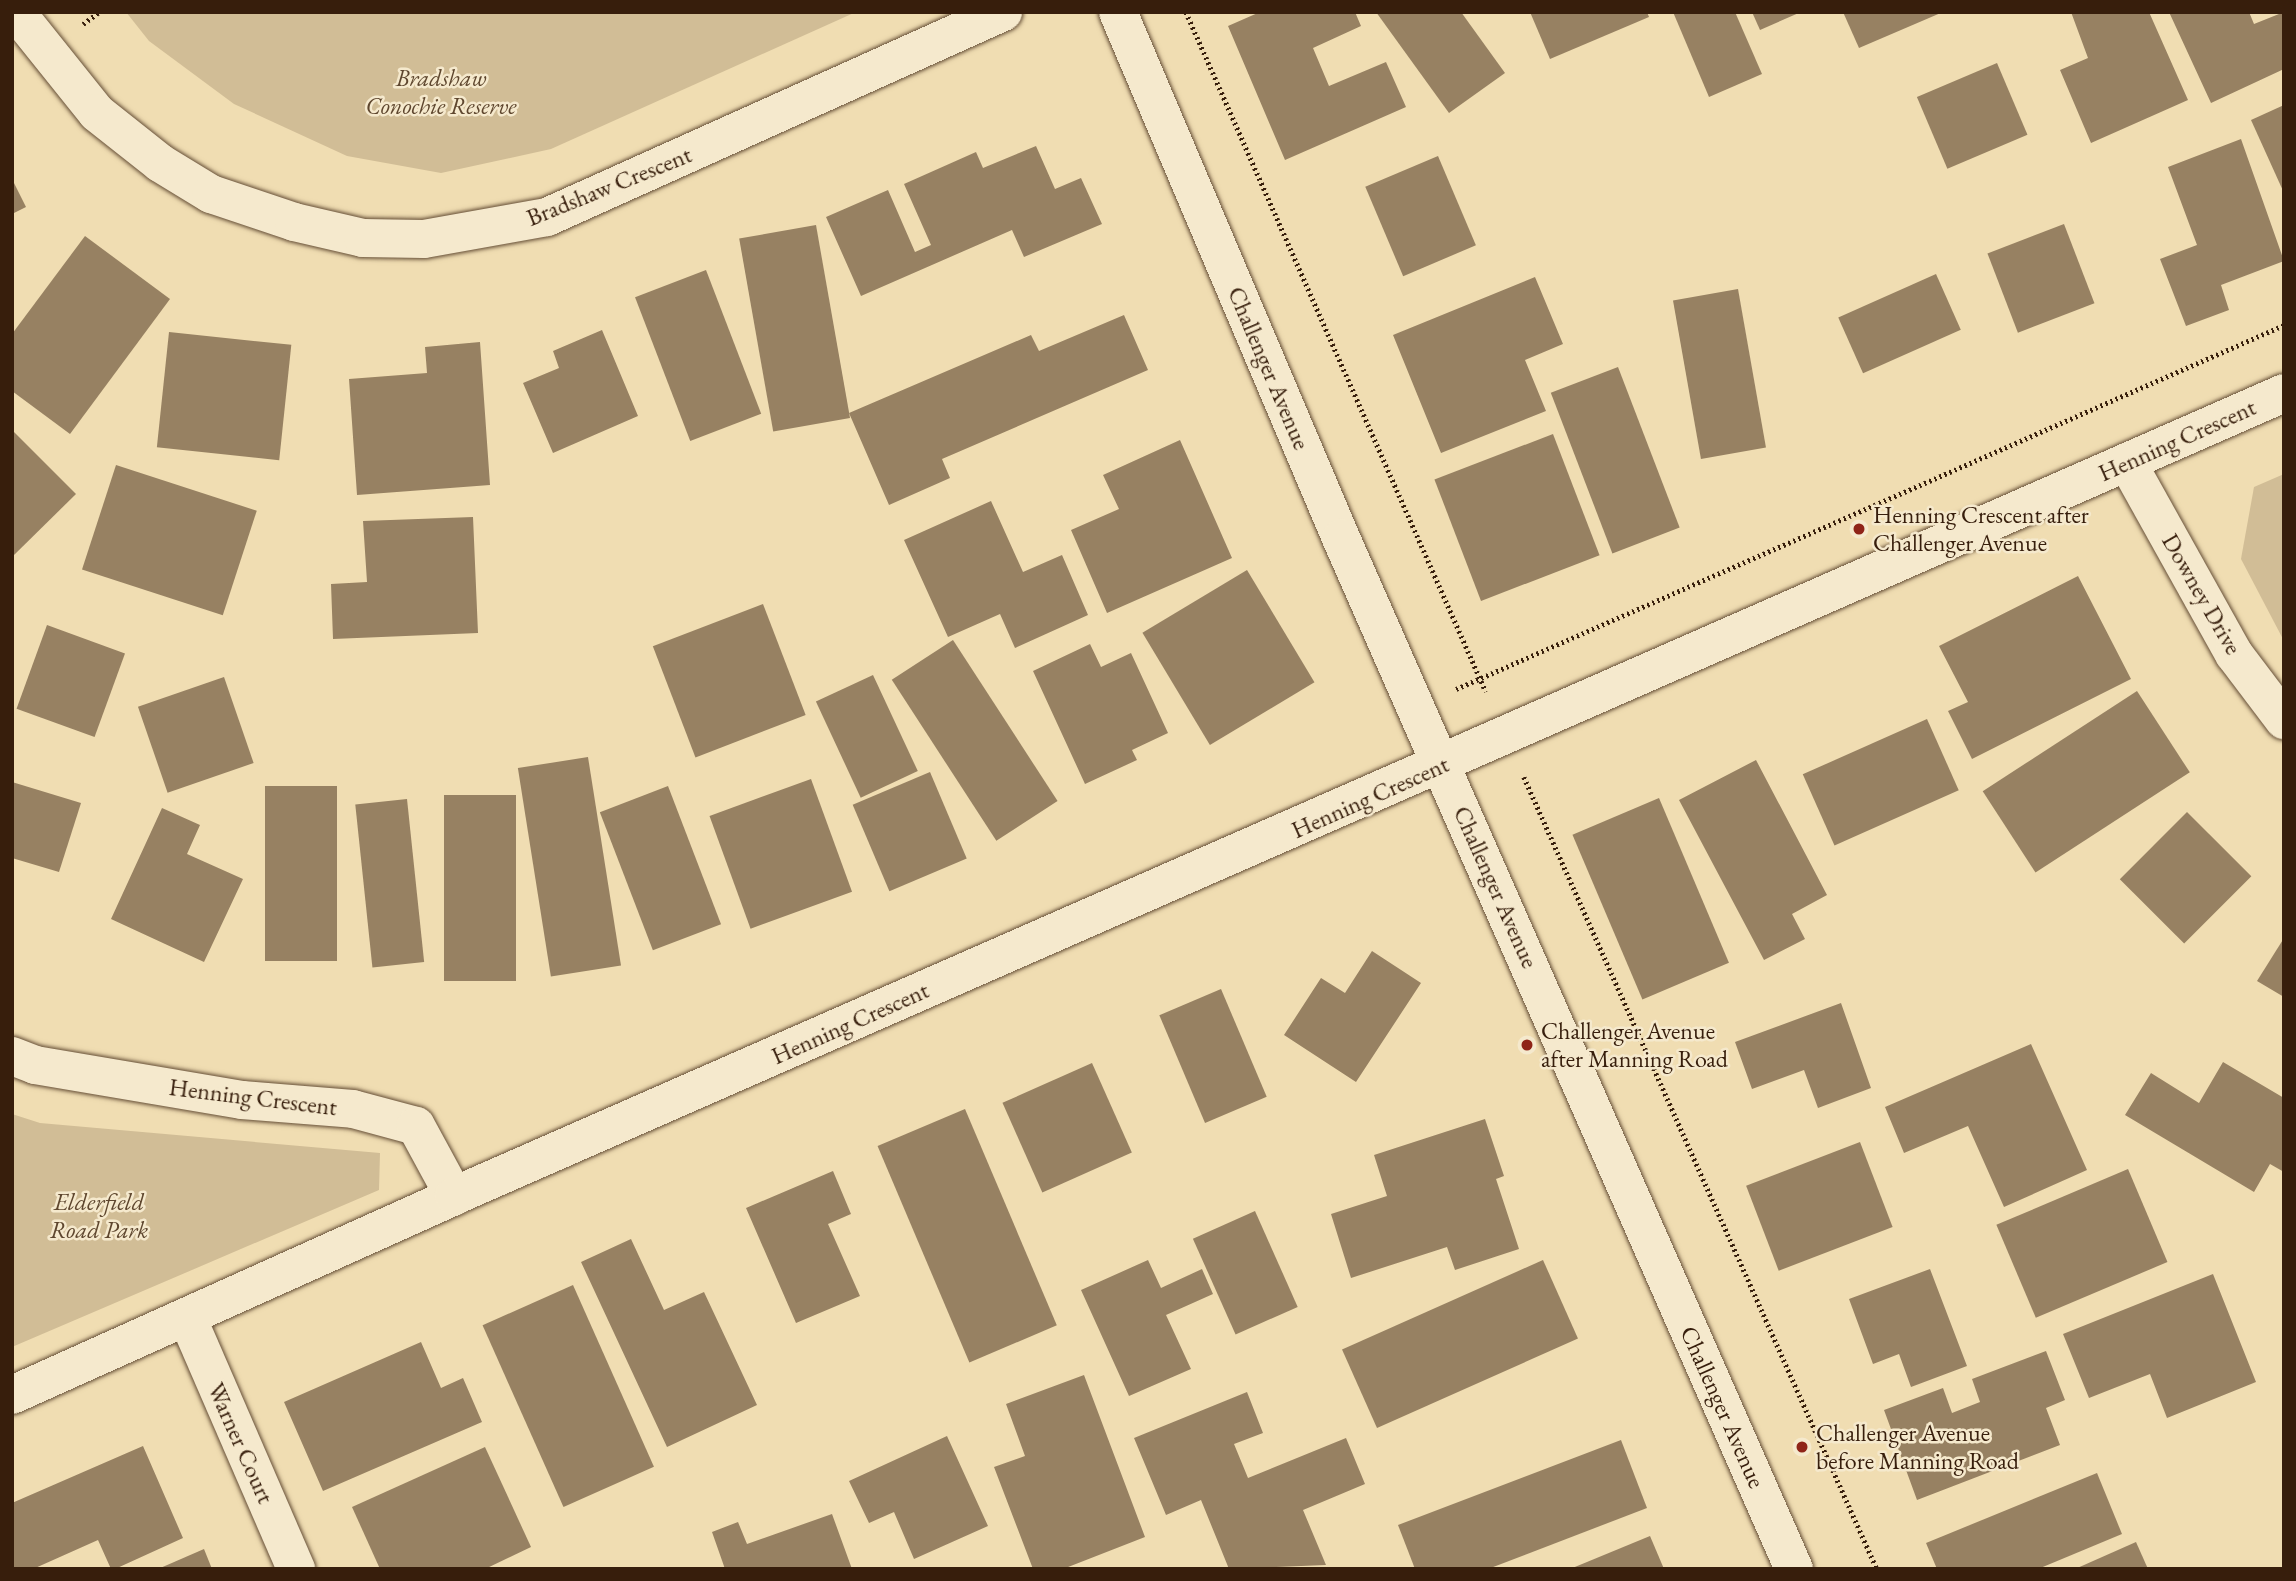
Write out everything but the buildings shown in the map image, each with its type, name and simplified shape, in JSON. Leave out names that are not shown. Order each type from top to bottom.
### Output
[{"type":"street","name":"Bradshaw Crescent","points":[[16,12],[97,113],[160,163],[211,194],[294,222],[363,238],[424,239],[547,217],[1003,12]]},
{"type":"street","name":"Challenger Avenue","points":[[1118,12],[1417,706],[1794,1569]]},
{"type":"street","name":"Henning Crescent","points":[[12,1395],[454,1196],[1443,765],[2284,393]]},
{"type":"street","name":"Downey Drive","points":[[2127,462],[2234,654],[2284,720]]},
{"type":"street","name":"Henning Crescent","points":[[12,1056],[35,1065],[242,1100],[354,1109],[416,1126],[454,1196]]},
{"type":"street","name":"Warner Court","points":[[187,1317],[296,1569]]},
{"type":"path","points":[[1186,12],[1480,680],[1877,1569]]},
{"type":"path","points":[[1417,706],[2284,326]]},
{"type":"green space","name":"Bradshaw Conochie Reserve","points":[[126,12],[856,12],[551,149],[441,173],[347,156],[234,104],[149,41]]},
{"type":"green space","points":[[2284,474],[2284,641],[2241,559],[2254,487]]},
{"type":"green space","name":"Elderfield Road Park","points":[[12,1114],[40,1123],[380,1153],[379,1190],[12,1347]]},
{"type":"place","name":"Henning Crescent after Challenger Avenue","points":[[1859,529]]},
{"type":"place","name":"Challenger Avenue after Manning Road","points":[[1527,1045]]},
{"type":"place","name":"Challenger Avenue before Manning Road","points":[[1802,1447]]}]
